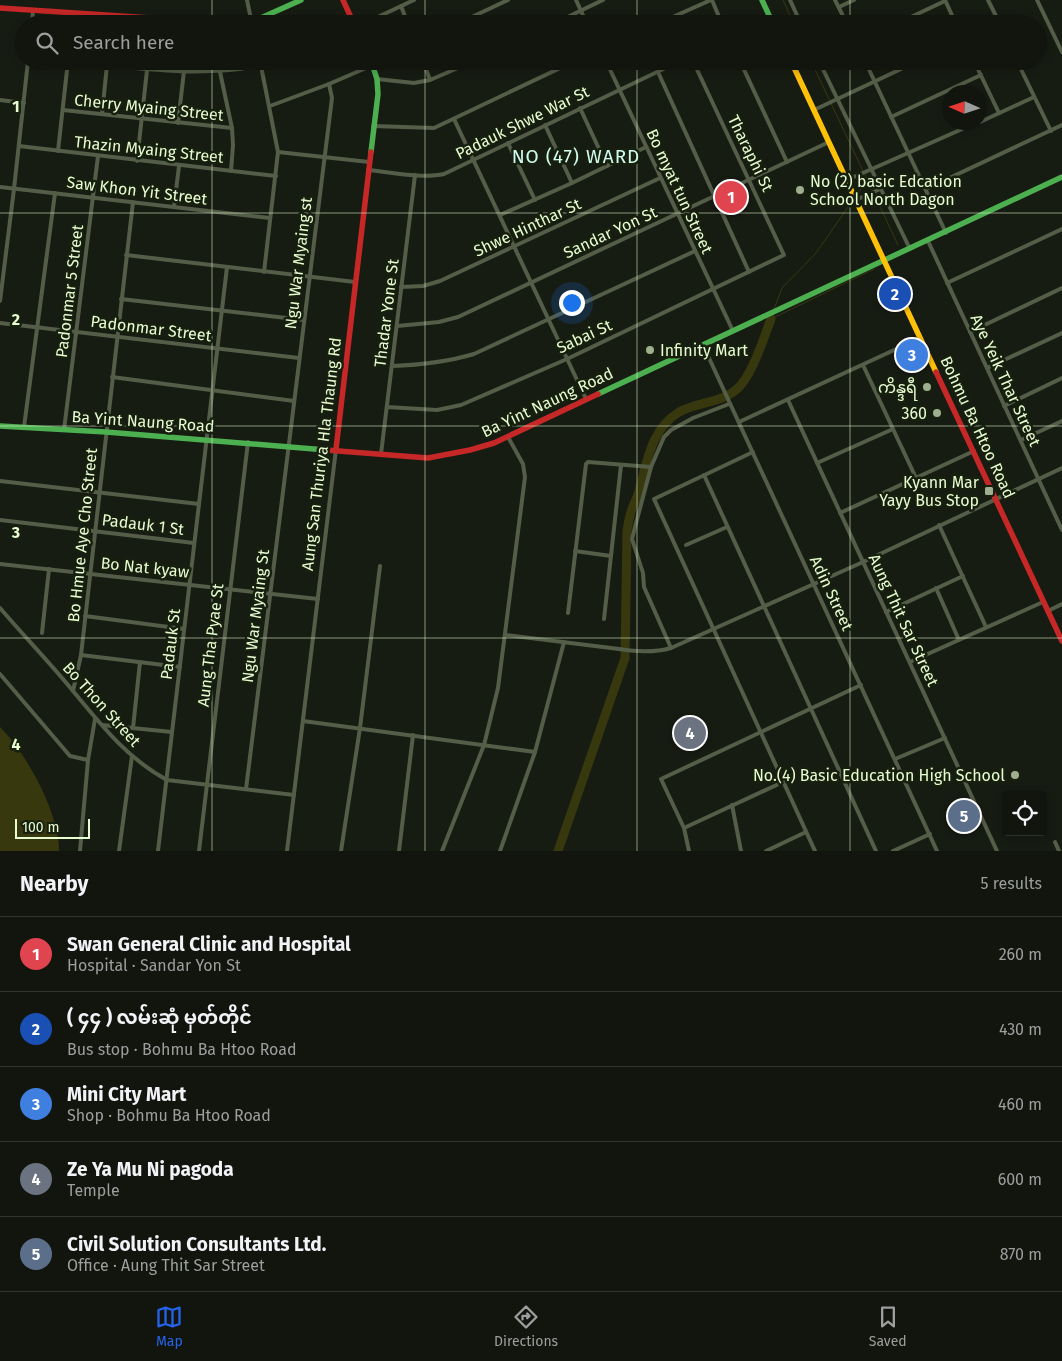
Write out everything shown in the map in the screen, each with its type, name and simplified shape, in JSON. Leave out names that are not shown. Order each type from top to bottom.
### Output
[{"type":"main road","points":[[269,15],[301,0]]},
{"type":"main road","points":[[343,0],[350,15]]},
{"type":"main road","points":[[762,0],[769,15]]},
{"type":"main road","points":[[0,8],[87,15]]},
{"type":"main road","name":"Aung San Thuriya Hla Thaung Rd","points":[[336,449],[378,94],[374,70]]},
{"type":"main road","name":"Bohmu Ba Htoo Road","points":[[795,70],[1062,641]]},
{"type":"main road","name":"Ba Yint Naung Road","points":[[0,426],[248,442],[428,458],[470,450],[494,443],[946,233],[1062,177]]},
{"type":"street","points":[[247,0],[250,15]]},
{"type":"street","points":[[382,15],[414,0]]},
{"type":"street","points":[[477,15],[508,0]]},
{"type":"street","points":[[576,0],[583,15]]},
{"type":"street","points":[[572,15],[603,0]]},
{"type":"street","points":[[677,15],[711,0],[718,15]]},
{"type":"street","points":[[790,0],[798,15]]},
{"type":"street","points":[[835,0],[843,15]]},
{"type":"street","points":[[839,7],[854,0]]},
{"type":"street","points":[[988,0],[995,15]]},
{"type":"street","points":[[1038,0],[1045,15]]},
{"type":"street","points":[[915,15],[945,1],[952,15]]},
{"type":"street","points":[[401,6],[404,15]]},
{"type":"street","points":[[33,10],[33,15]]},
{"type":"street","points":[[1047,20],[1062,52]]},
{"type":"street","points":[[0,301],[27,70]]},
{"type":"street","points":[[58,151],[69,70]]},
{"type":"street","points":[[102,114],[106,70]]},
{"type":"street","points":[[137,161],[147,70]]},
{"type":"street","points":[[159,70],[184,72],[236,70]]},
{"type":"street","points":[[262,70],[278,152],[264,272]]},
{"type":"street","points":[[270,106],[329,84],[358,70]]},
{"type":"street","points":[[426,70],[430,80]]},
{"type":"street","points":[[377,79],[414,83],[430,80],[453,70]]},
{"type":"street","points":[[373,126],[434,128],[556,70]]},
{"type":"street","name":"Bo myat tun Street","points":[[610,70],[733,331]]},
{"type":"street","name":"Padauk Shwe War St","points":[[368,170],[438,175],[662,70]]},
{"type":"street","name":"Tharaphi St","points":[[697,70],[784,255]]},
{"type":"street","points":[[744,70],[787,162]]},
{"type":"street","points":[[823,70],[878,190],[910,249]]},
{"type":"street","points":[[869,70],[946,233]]},
{"type":"street","points":[[814,110],[899,70]]},
{"type":"street","points":[[978,70],[999,113]]},
{"type":"street","points":[[1022,70],[1050,130]]},
{"type":"street","points":[[178,123],[184,72]]},
{"type":"street","points":[[220,72],[232,128],[231,171]]},
{"type":"street","points":[[658,72],[749,272]]},
{"type":"street","points":[[891,117],[981,75]]},
{"type":"street","name":"Ngu War Myaing st","points":[[288,445],[332,98],[329,84]]},
{"type":"street","points":[[987,118],[1034,97]]},
{"type":"street","points":[[0,100],[24,103]]},
{"type":"street","points":[[580,108],[607,166]]},
{"type":"street","name":"Cherry Myaing Street","points":[[63,110],[232,128]]},
{"type":"street","points":[[454,119],[586,399]]},
{"type":"street","points":[[545,125],[572,183]]},
{"type":"street","points":[[926,189],[1062,125]]},
{"type":"street","points":[[847,180],[960,130]]},
{"type":"street","name":"Sandar Yon St","points":[[397,326],[439,322],[458,317],[829,142]]},
{"type":"street","points":[[508,143],[534,200]]},
{"type":"street","name":"Thazin Myaing Street","points":[[19,146],[276,176]]},
{"type":"street","points":[[500,215],[646,147]]},
{"type":"street","points":[[278,152],[369,162]]},
{"type":"street","name":"Padonmar 5 Street","points":[[64,430],[98,156]]},
{"type":"street","points":[[174,207],[178,166]]},
{"type":"street","name":"Thadar Yone St","points":[[381,454],[415,174]]},
{"type":"street","name":"Shwe Hinthar St","points":[[401,287],[423,286],[440,281],[660,178]]},
{"type":"street","name":"Saw Khon Yit Street","points":[[0,187],[270,218]]},
{"type":"street","points":[[856,200],[878,190]]},
{"type":"street","points":[[24,428],[55,193]]},
{"type":"street","name":"Bo Hmue Aye Cho Street","points":[[73,691],[81,655],[101,492],[112,377],[133,202]]},
{"type":"street","points":[[947,283],[1062,229]]},
{"type":"street","name":"Aye Yeik Thar Street","points":[[928,241],[1062,530]]},
{"type":"street","points":[[392,366],[429,364],[474,354],[694,250]]},
{"type":"street","points":[[126,255],[355,282]]},
{"type":"street","name":"Sabai St","points":[[387,407],[437,410],[461,405],[567,359],[784,255]]},
{"type":"street","name":"Padauk St","points":[[158,851],[227,267]]},
{"type":"street","points":[[970,332],[1062,288]]},
{"type":"street","points":[[121,299],[304,320]]},
{"type":"street","name":"Padonmar Street","points":[[0,323],[299,358]]},
{"type":"street","points":[[987,368],[1062,333]]},
{"type":"street","points":[[739,422],[920,338]]},
{"type":"street","name":"Adin Street","points":[[703,345],[937,851]]},
{"type":"street","points":[[864,365],[916,478]]},
{"type":"street","points":[[112,377],[294,401]]},
{"type":"street","points":[[1004,406],[1062,378]]},
{"type":"street","name":"Aung Thit Sar Street","points":[[788,400],[997,851]]},
{"type":"street","points":[[671,648],[644,588],[644,573],[632,540],[651,467],[664,437],[671,430],[693,418],[729,404]]},
{"type":"street","points":[[1020,440],[1062,421]]},
{"type":"street","points":[[817,463],[893,429]]},
{"type":"street","points":[[442,851],[484,745],[498,688],[525,477],[523,464],[508,436]]},
{"type":"street","name":"Aung Tha Pyae St","points":[[199,851],[248,442]]},
{"type":"street","name":"Ngu War Myaing St","points":[[246,789],[288,445]]},
{"type":"street","name":"Aung San Thuriya Hla Thaung Rd","points":[[287,851],[336,449]]},
{"type":"street","points":[[840,513],[974,451]]},
{"type":"street","points":[[753,452],[654,499],[814,851]]},
{"type":"street","points":[[568,613],[586,464],[588,462],[651,467]]},
{"type":"street","points":[[604,620],[621,465]]},
{"type":"street","points":[[506,635],[634,652],[660,651],[671,648],[863,562],[1062,468]]},
{"type":"street","points":[[704,475],[876,851]]},
{"type":"street","points":[[0,481],[199,504]]},
{"type":"street","points":[[1056,516],[1062,514]]},
{"type":"street","name":"Padauk 1 St","points":[[0,520],[194,544]]},
{"type":"street","points":[[939,525],[986,627]]},
{"type":"street","points":[[686,545],[727,527]]},
{"type":"street","points":[[575,551],[611,556]]},
{"type":"street","name":"Bo Nat kyaw","points":[[0,564],[318,599]]},
{"type":"street","points":[[342,851],[360,728],[380,566]]},
{"type":"street","points":[[42,633],[49,569]]},
{"type":"street","points":[[886,612],[963,576]]},
{"type":"street","points":[[936,588],[959,640]]},
{"type":"street","points":[[910,662],[1043,602]]},
{"type":"street","points":[[1048,611],[1062,604]]},
{"type":"street","name":"Bo Thon Street","points":[[0,608],[95,719],[132,756],[154,773],[167,780],[294,795]]},
{"type":"street","points":[[85,616],[184,629]]},
{"type":"street","points":[[500,851],[536,752],[564,642]]},
{"type":"street","points":[[81,655],[180,667]]},
{"type":"street","points":[[133,728],[140,662]]},
{"type":"street","points":[[0,674],[70,756],[88,760]]},
{"type":"street","points":[[689,851],[684,828],[662,779],[861,685]]},
{"type":"street","points":[[80,851],[88,760],[95,719]]},
{"type":"street","points":[[303,721],[536,752]]},
{"type":"street","points":[[101,725],[172,732]]},
{"type":"street","points":[[406,851],[399,850],[413,735]]},
{"type":"street","points":[[895,759],[945,738]]},
{"type":"street","points":[[119,851],[132,756]]},
{"type":"street","points":[[684,828],[783,782]]},
{"type":"street","points":[[732,805],[741,851]]},
{"type":"street","points":[[766,851],[806,832]]},
{"type":"street","points":[[893,851],[930,834]]},
{"type":"street","points":[[1054,842],[1059,851]]},
{"type":"shaded area","points":[[0,727],[21,752],[40,785],[54,819],[59,851],[0,851]]},
{"type":"waterway","points":[[783,0],[790,15]]},
{"type":"waterway","points":[[815,70],[863,171]]},
{"type":"waterway","points":[[857,195],[867,180],[865,175]]},
{"type":"waterway","points":[[868,181],[898,245]]},
{"type":"waterway","points":[[774,309],[782,288],[816,253],[853,200]]},
{"type":"waterway","points":[[771,319],[874,269]]},
{"type":"waterway","points":[[558,851],[625,658],[627,531],[630,514],[639,491],[651,447],[662,427],[679,412],[723,398],[742,385],[756,357],[771,319]]},
{"type":"traffic: fast","points":[[268,15],[301,0]]},
{"type":"traffic: fast","points":[[762,0],[769,15]]},
{"type":"traffic: fast","points":[[371,152],[378,94],[374,70]]},
{"type":"traffic: fast","points":[[598,394],[1062,177]]},
{"type":"traffic: fast","points":[[0,426],[106,432],[326,450]]},
{"type":"traffic: slow","points":[[795,70],[936,372]]},
{"type":"traffic: jam","points":[[343,0],[350,15]]},
{"type":"traffic: jam","points":[[0,8],[106,15]]},
{"type":"traffic: jam","points":[[336,449],[371,152]]},
{"type":"traffic: jam","points":[[936,372],[1062,641]]},
{"type":"traffic: jam","points":[[326,450],[428,458],[470,450],[494,443],[598,394]]},
{"type":"place","name":"No (2) basic Edcation School North Dagon","points":[[800,190]]},
{"type":"place","name":"Swan General Clinic and Hospital","points":[[731,197]]},
{"type":"place","name":"( ၄၄ ) လမ်းဆုံ မှတ်တိုင်","points":[[895,294]]},
{"type":"place","name":"Infinity Mart","points":[[650,350]]},
{"type":"place","name":"Mini City Mart","points":[[912,355]]},
{"type":"place","name":"ကိန္ဒရီ","points":[[927,387]]},
{"type":"place","name":"360","points":[[937,413]]},
{"type":"place","name":"Kyann Mar Yayy Bus Stop","points":[[989,491]]},
{"type":"place","name":"Ze Ya Mu Ni pagoda","points":[[690,733]]},
{"type":"place","name":"No.(4) Basic Education High School","points":[[1015,775]]},
{"type":"place","name":"Civil Solution Consultants Ltd.","points":[[964,816]]},
{"type":"district","name":"NO (47) WARD","points":[[576,156]]}]
